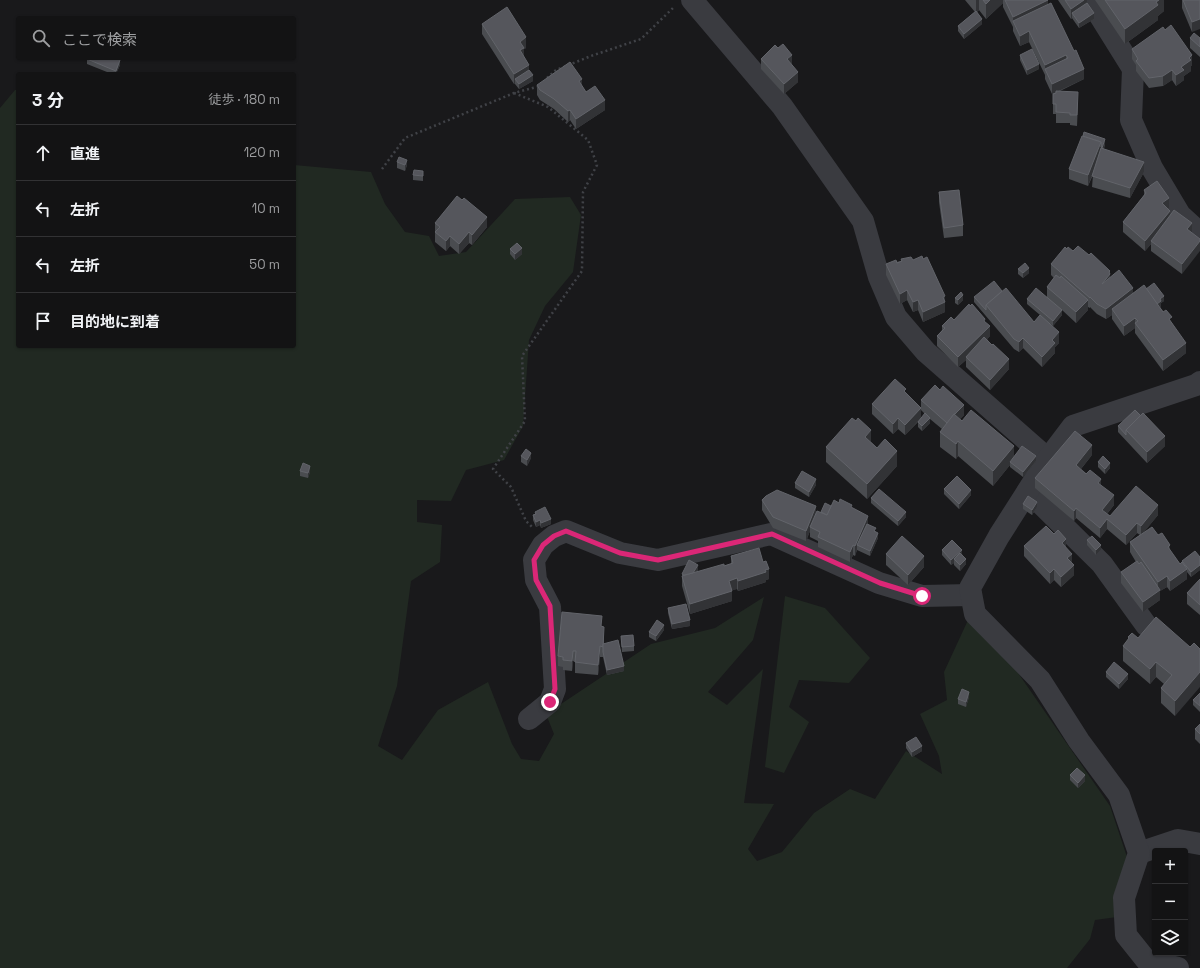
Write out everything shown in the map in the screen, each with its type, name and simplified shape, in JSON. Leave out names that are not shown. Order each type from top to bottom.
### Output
[{"type":"street","points":[[1090,0],[1133,69],[1131,120],[1152,168],[1180,215],[1200,234]]},
{"type":"street","points":[[684,3],[782,106],[863,221],[879,277],[896,317],[926,352],[1048,459]]},
{"type":"street","points":[[1178,968],[1146,960],[1126,935],[1124,898],[1139,853],[1119,795],[1079,741],[1040,680],[975,614],[970,588],[999,536],[1048,459],[1073,426],[1196,385],[1200,382]]},
{"type":"street","points":[[1028,491],[1102,564],[1146,625]]},
{"type":"street","points":[[529,719],[550,702],[555,689],[550,606],[536,580],[534,560],[543,545],[554,536],[566,531],[620,553],[658,560],[772,534],[880,583],[922,596],[971,595]]},
{"type":"street","points":[[1139,853],[1178,840],[1200,844]]},
{"type":"path","points":[[382,169],[405,138],[514,93],[539,86],[556,70],[591,56],[642,39],[684,3]]},
{"type":"path","points":[[514,93],[548,107],[588,140],[597,165],[583,192],[582,271],[522,356],[525,421],[493,469],[511,487],[526,522],[548,541]]},
{"type":"shaded area","points":[[16,90],[16,348],[296,348],[296,165],[371,172],[385,204],[405,232],[429,236],[439,256],[466,252],[515,199],[570,197],[581,215],[573,272],[545,306],[529,340],[523,426],[504,460],[466,470],[451,501],[417,500],[417,522],[442,525],[440,562],[411,581],[397,686],[378,746],[402,760],[438,710],[488,682],[512,744],[521,759],[539,761],[554,734],[546,714],[651,644],[715,628],[764,597],[753,640],[708,692],[727,705],[763,669],[744,803],[774,804],[748,849],[757,861],[782,852],[814,813],[850,789],[875,799],[906,751],[942,774],[939,756],[920,714],[947,700],[944,672],[969,618],[1016,670],[1110,806],[1127,857],[1117,917],[1095,920],[1090,939],[1067,968],[0,968],[0,108]]},
{"type":"shaded area","points":[[785,596],[825,608],[870,658],[849,683],[799,680],[789,707],[809,722],[784,773],[765,767]]},
{"type":"building","points":[[983,0],[990,0],[986,4]]},
{"type":"building","points":[[1005,0],[1048,0],[1013,17]]},
{"type":"building","points":[[1065,0],[1084,0],[1071,9]]},
{"type":"building","points":[[1105,0],[1159,0],[1156,2],[1158,5],[1125,29]]},
{"type":"building","points":[[1183,0],[1200,0],[1200,19],[1192,22]]},
{"type":"building","points":[[1051,3],[1074,51],[1076,50],[1084,69],[1052,84],[1045,69],[1068,58],[1066,55],[1045,65],[1029,31],[1020,36],[1013,21]]},
{"type":"building","points":[[1087,3],[1094,13],[1079,23],[1072,13]]},
{"type":"building","points":[[507,7],[526,37],[520,42],[524,48],[520,50],[529,65],[514,74],[482,24]]},
{"type":"building","points":[[976,11],[982,19],[964,34],[958,26]]},
{"type":"building","points":[[1171,25],[1192,55],[1189,58],[1191,60],[1181,67],[1184,70],[1176,75],[1172,70],[1163,76],[1149,78],[1136,61],[1138,59],[1132,49],[1163,27],[1165,30]]},
{"type":"building","points":[[1194,33],[1200,38],[1200,47],[1190,38]]},
{"type":"building","points":[[783,44],[792,55],[787,59],[798,72],[784,84],[761,59],[775,45],[778,48]]},
{"type":"building","points":[[1032,49],[1039,64],[1027,70],[1020,55]]},
{"type":"building","points":[[89,60],[120,60],[116,71]]},
{"type":"building","points":[[570,62],[582,79],[579,81],[586,92],[595,86],[605,100],[576,119],[570,110],[568,111],[540,90],[537,85]]},
{"type":"building","points":[[529,70],[533,75],[519,84],[515,79]]},
{"type":"building","points":[[1056,91],[1078,92],[1077,115],[1056,112],[1056,104],[1053,104],[1053,94],[1056,93]]},
{"type":"building","points":[[1084,132],[1105,139],[1102,148],[1101,142],[1083,136]]},
{"type":"building","points":[[1082,136],[1101,142],[1088,175],[1069,169]]},
{"type":"building","points":[[1101,148],[1144,162],[1130,188],[1092,176]]},
{"type":"building","points":[[399,157],[407,160],[405,165],[397,162]]},
{"type":"building","points":[[414,170],[423,171],[423,176],[413,175]]},
{"type":"building","points":[[1157,181],[1169,198],[1162,203],[1170,211],[1145,241],[1123,222],[1146,193],[1144,190]]},
{"type":"building","points":[[959,190],[963,225],[944,228],[939,192]]},
{"type":"building","points":[[457,196],[462,200],[464,198],[487,217],[472,235],[469,232],[459,244],[450,236],[446,241],[435,232],[440,227],[435,223]]},
{"type":"building","points":[[1174,210],[1192,223],[1187,229],[1200,239],[1182,264],[1151,241]]},
{"type":"building","points":[[517,243],[522,248],[515,254],[510,249]]},
{"type":"building","points":[[1078,246],[1089,255],[1091,253],[1110,271],[1110,274],[1102,284],[1119,270],[1133,288],[1106,309],[1097,304],[1051,264],[1065,247],[1067,249],[1068,247],[1073,251]]},
{"type":"building","points":[[922,256],[923,259],[927,257],[945,296],[943,297],[945,302],[923,312],[918,300],[913,302],[907,290],[900,294],[886,264],[896,260],[897,263],[902,261],[901,259],[911,257],[913,260]]},
{"type":"building","points":[[1025,263],[1029,268],[1023,273],[1018,269]]},
{"type":"building","points":[[1056,275],[1060,278],[1061,276],[1088,300],[1076,312],[1047,287]]},
{"type":"building","points":[[994,281],[1002,291],[986,305],[986,310],[974,297]]},
{"type":"building","points":[[1154,283],[1164,296],[1157,304],[1146,289]]},
{"type":"building","points":[[1144,285],[1163,312],[1166,310],[1172,317],[1169,319],[1186,343],[1163,360],[1135,323],[1138,321],[1135,318],[1124,326],[1112,309]]},
{"type":"building","points":[[1006,288],[1034,322],[1040,315],[1059,332],[1052,340],[1055,343],[1042,357],[1023,338],[1019,342],[1014,339],[986,305]]},
{"type":"building","points":[[1036,288],[1062,310],[1053,321],[1027,299]]},
{"type":"building","points":[[961,292],[963,295],[958,300],[955,298]]},
{"type":"building","points":[[969,304],[970,306],[972,304],[985,319],[984,321],[990,326],[958,357],[937,336],[945,328],[942,326],[951,317],[954,320]]},
{"type":"building","points":[[984,337],[1009,359],[990,380],[966,357]]},
{"type":"building","points":[[895,379],[906,389],[904,391],[921,408],[905,425],[898,418],[893,424],[872,404]]},
{"type":"building","points":[[935,385],[940,390],[943,386],[964,405],[947,423],[921,400]]},
{"type":"building","points":[[971,410],[1014,446],[993,471],[958,441],[956,444],[940,432],[954,414],[962,421]]},
{"type":"building","points":[[1135,410],[1141,416],[1126,430],[1126,435],[1118,426]]},
{"type":"building","points":[[925,413],[930,418],[922,426],[918,422]]},
{"type":"building","points":[[1143,413],[1165,436],[1147,452],[1126,430]]},
{"type":"building","points":[[852,418],[856,421],[858,418],[871,430],[865,437],[877,448],[885,439],[897,451],[867,484],[826,447]]},
{"type":"building","points":[[1075,431],[1092,445],[1076,465],[1086,474],[1090,470],[1101,479],[1098,483],[1114,495],[1102,510],[1110,516],[1136,486],[1158,505],[1141,526],[1137,523],[1126,535],[1107,519],[1100,528],[1076,508],[1074,511],[1035,478]]},
{"type":"building","points":[[1022,446],[1036,456],[1023,472],[1010,462]]},
{"type":"building","points":[[526,449],[531,453],[527,460],[521,456]]},
{"type":"building","points":[[1103,456],[1110,463],[1105,469],[1098,462]]},
{"type":"building","points":[[303,463],[310,466],[308,473],[300,471]]},
{"type":"building","points":[[802,471],[816,479],[809,492],[795,483]]},
{"type":"building","points":[[957,476],[971,490],[959,504],[944,489]]},
{"type":"building","points":[[879,489],[906,512],[898,521],[871,498]]},
{"type":"building","points":[[777,490],[816,506],[806,531],[773,517],[762,500]]},
{"type":"building","points":[[1028,496],[1037,502],[1032,510],[1023,504]]},
{"type":"building","points":[[840,499],[868,516],[855,546],[853,545],[850,552],[818,537],[820,532],[810,527],[817,511],[827,515],[834,500],[839,503]]},
{"type":"building","points":[[825,503],[831,506],[827,515],[821,512]]},
{"type":"building","points":[[545,507],[551,519],[541,523],[540,520],[536,522],[533,515],[536,514],[535,512]]},
{"type":"building","points":[[867,524],[876,528],[874,531],[878,533],[870,551],[857,545]]},
{"type":"building","points":[[1046,526],[1054,534],[1058,530],[1066,539],[1062,543],[1072,554],[1067,558],[1074,565],[1061,577],[1054,569],[1050,573],[1024,546]]},
{"type":"building","points":[[1152,527],[1158,535],[1162,533],[1170,545],[1168,547],[1180,564],[1182,562],[1187,569],[1170,581],[1167,576],[1158,582],[1130,542]]},
{"type":"building","points":[[902,536],[924,556],[908,575],[886,554]]},
{"type":"building","points":[[1092,536],[1101,545],[1096,550],[1087,540]]},
{"type":"building","points":[[952,540],[962,550],[951,560],[942,550]]},
{"type":"building","points":[[759,548],[763,562],[766,561],[769,569],[765,570],[766,572],[738,581],[737,578],[729,581],[732,591],[690,604],[682,576],[724,564],[724,566],[733,563],[731,556]]},
{"type":"building","points":[[1195,551],[1200,557],[1200,565],[1191,572],[1182,561]]},
{"type":"building","points":[[960,553],[966,559],[960,565],[954,559]]},
{"type":"building","points":[[689,560],[698,565],[693,573],[684,575],[682,574]]},
{"type":"building","points":[[1137,561],[1139,564],[1141,562],[1160,590],[1143,602],[1121,572]]},
{"type":"building","points":[[1200,579],[1200,605],[1187,593]]},
{"type":"building","points":[[686,604],[690,620],[672,624],[668,608]]},
{"type":"building","points":[[562,612],[602,616],[601,626],[604,627],[603,647],[600,646],[598,665],[575,662],[576,651],[573,651],[572,661],[563,660],[563,657],[558,656]]},
{"type":"building","points":[[1156,617],[1190,647],[1194,643],[1200,649],[1200,672],[1175,701],[1161,688],[1172,675],[1156,662],[1150,669],[1123,646],[1132,633],[1138,638]]},
{"type":"building","points":[[657,620],[664,625],[656,636],[649,632]]},
{"type":"building","points":[[633,635],[634,646],[622,647],[621,636]]},
{"type":"building","points":[[618,640],[624,666],[607,670],[603,652],[603,644]]},
{"type":"building","points":[[1114,662],[1128,674],[1119,684],[1106,672]]},
{"type":"building","points":[[962,689],[969,692],[966,702],[958,699]]},
{"type":"building","points":[[1200,693],[1200,706],[1193,700]]},
{"type":"building","points":[[1200,724],[1200,734],[1195,729]]},
{"type":"building","points":[[916,737],[922,746],[912,752],[906,743]]},
{"type":"building","points":[[1077,768],[1085,775],[1078,783],[1070,775]]},
{"type":"route","points":[[550,702],[555,689],[550,606],[536,580],[534,560],[543,545],[554,536],[566,531],[620,553],[658,560],[772,534],[880,583],[922,596]]}]
